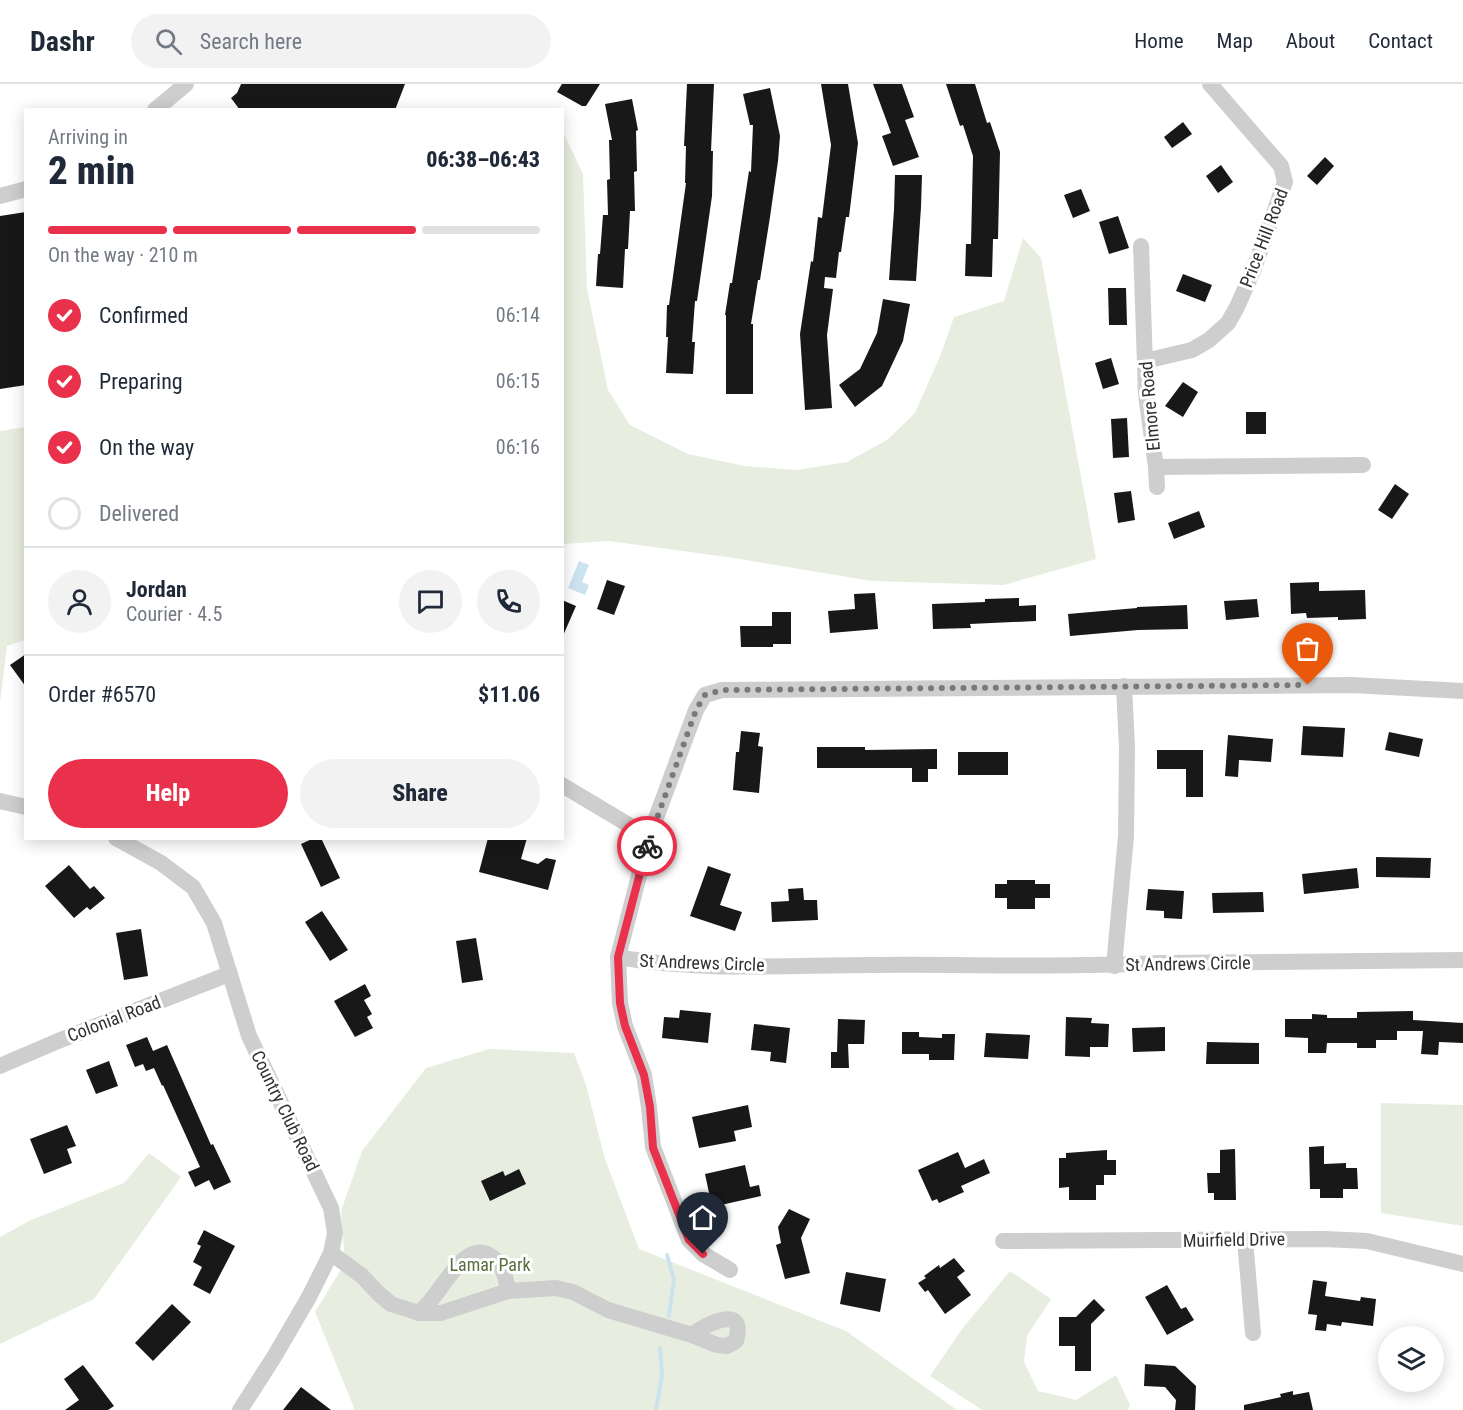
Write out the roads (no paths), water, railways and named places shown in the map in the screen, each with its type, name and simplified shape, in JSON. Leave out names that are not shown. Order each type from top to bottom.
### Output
[{"type":"street","points":[[156,108],[186,84]]},
{"type":"street","name":"Price Hill Road","points":[[1145,361],[1192,350],[1209,340],[1228,323],[1253,271],[1285,182],[1281,166],[1210,84]]},
{"type":"street","points":[[0,196],[24,190]]},
{"type":"street","name":"Elmore Road","points":[[1141,246],[1146,395],[1156,466],[1362,465]]},
{"type":"street","points":[[1156,466],[1157,487]]},
{"type":"street","name":"St Andrews Circle","points":[[1463,691],[1352,685],[1124,686],[722,690],[705,695],[696,710],[649,837],[618,957],[648,963],[719,966],[1114,966],[1161,963],[1463,960]]},
{"type":"street","points":[[1114,966],[1126,836],[1128,748],[1124,686]]},
{"type":"street","points":[[564,786],[649,837]]},
{"type":"street","points":[[0,801],[24,807]]},
{"type":"street","name":"Country Club Road","points":[[120,840],[161,863],[193,887],[214,923],[249,1036],[331,1208],[335,1233],[331,1253],[309,1297],[240,1410]]},
{"type":"street","points":[[618,957],[620,1003],[625,1026],[644,1075],[650,1107],[653,1148],[689,1240],[703,1254],[730,1270]]},
{"type":"street","name":"Colonial Road","points":[[0,1066],[230,974]]},
{"type":"street","name":"Muirfield Drive","points":[[1003,1241],[1325,1239],[1367,1241],[1463,1264]]},
{"type":"street","points":[[1245,1240],[1253,1333]]},
{"type":"street","points":[[331,1253],[362,1276],[391,1304],[419,1312],[441,1313],[508,1291],[556,1288],[573,1292],[608,1310],[672,1331],[692,1335]]},
{"type":"street","points":[[419,1312],[432,1299],[458,1264],[470,1255],[480,1253],[489,1255],[497,1261],[504,1271],[508,1291]]},
{"type":"water","points":[[579,561],[589,565],[582,582],[589,585],[585,595],[568,588]]},
{"type":"waterway","points":[[667,1255],[674,1279],[669,1316]]},
{"type":"waterway","points":[[656,1410],[662,1375],[660,1348]]},
{"type":"park label","name":"Lamar Park","points":[[490,1265]]}]
